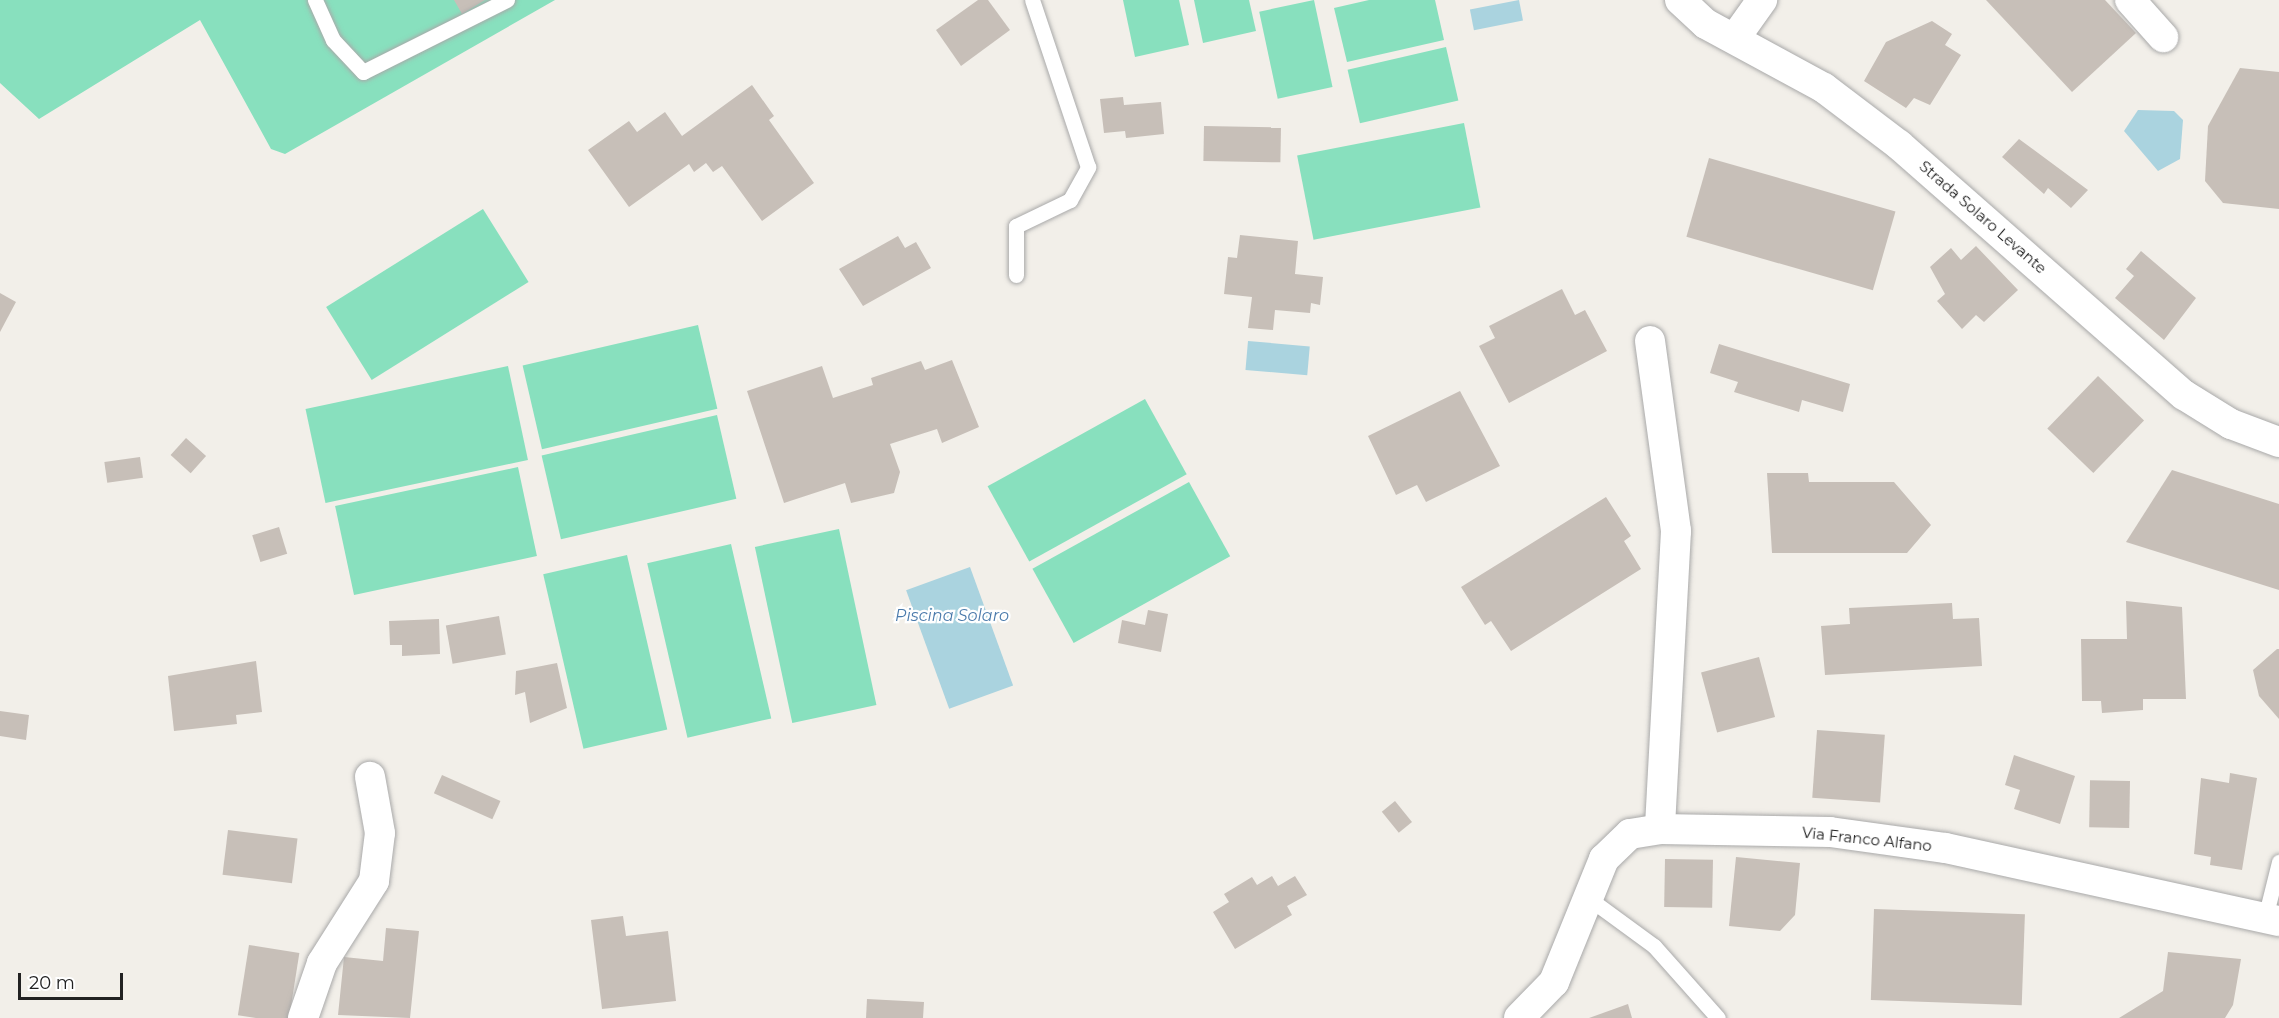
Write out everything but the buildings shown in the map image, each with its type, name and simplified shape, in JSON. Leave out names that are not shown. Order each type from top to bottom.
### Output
[{"type":"street","name":"Strada Solaro Levante","points":[[1680,0],[1706,24],[1824,88],[1899,145],[2184,395],[2230,424],[2279,442]]},
{"type":"street","points":[[1735,38],[1762,0]]},
{"type":"street","points":[[2130,0],[2163,37]]},
{"type":"street","points":[[1650,341],[1676,531],[1660,829]]},
{"type":"street","points":[[303,1018],[322,963],[374,881],[380,833],[370,777]]},
{"type":"street","name":"Via Franco Alfano","points":[[1519,1018],[1554,982],[1604,859],[1630,834],[1660,829],[1830,832],[1946,848],[2272,920]]},
{"type":"lane","points":[[315,0],[333,40],[363,72],[507,0]]},
{"type":"lane","points":[[1016,275],[1016,226],[1070,200],[1088,167],[1032,0]]},
{"type":"lane","points":[[2272,920],[2279,862]]},
{"type":"lane","points":[[1587,897],[1654,946],[1718,1018]]},
{"type":"green space","points":[[0,0],[555,0],[285,154],[271,149],[200,20],[39,119],[0,83]]},
{"type":"green space","points":[[1123,0],[1179,0],[1189,45],[1135,57]]},
{"type":"green space","points":[[1194,0],[1249,0],[1256,31],[1203,43]]},
{"type":"green space","points":[[1314,0],[1333,87],[1278,99],[1259,12]]},
{"type":"green space","points":[[1369,0],[1435,0],[1444,40],[1347,62],[1334,8]]},
{"type":"green space","points":[[1446,47],[1458,101],[1360,123],[1348,70]]},
{"type":"green space","points":[[1464,123],[1480,207],[1314,240],[1297,155]]},
{"type":"green space","points":[[483,209],[529,282],[372,380],[326,307]]},
{"type":"green space","points":[[698,325],[717,409],[542,449],[523,365]]},
{"type":"green space","points":[[508,366],[528,460],[325,503],[306,409]]},
{"type":"green space","points":[[1145,399],[1187,474],[1029,561],[988,486]]},
{"type":"green space","points":[[717,415],[736,499],[561,539],[542,455]]},
{"type":"green space","points":[[518,467],[537,556],[354,595],[335,506]]},
{"type":"green space","points":[[1189,482],[1230,556],[1074,643],[1032,569]]},
{"type":"green space","points":[[839,529],[876,705],[792,723],[755,547]]},
{"type":"green space","points":[[731,544],[771,718],[687,738],[647,563]]},
{"type":"green space","points":[[627,555],[667,729],[583,749],[543,574]]},
{"type":"water","points":[[1519,0],[1523,21],[1474,30],[1470,10]]},
{"type":"water","points":[[2138,110],[2174,111],[2183,120],[2180,159],[2158,171],[2124,131]]},
{"type":"water","points":[[1248,341],[1310,346],[1307,375],[1245,370]]},
{"type":"water","name":"Piscina Solaro","points":[[970,567],[1013,685],[949,709],[906,590]]}]
